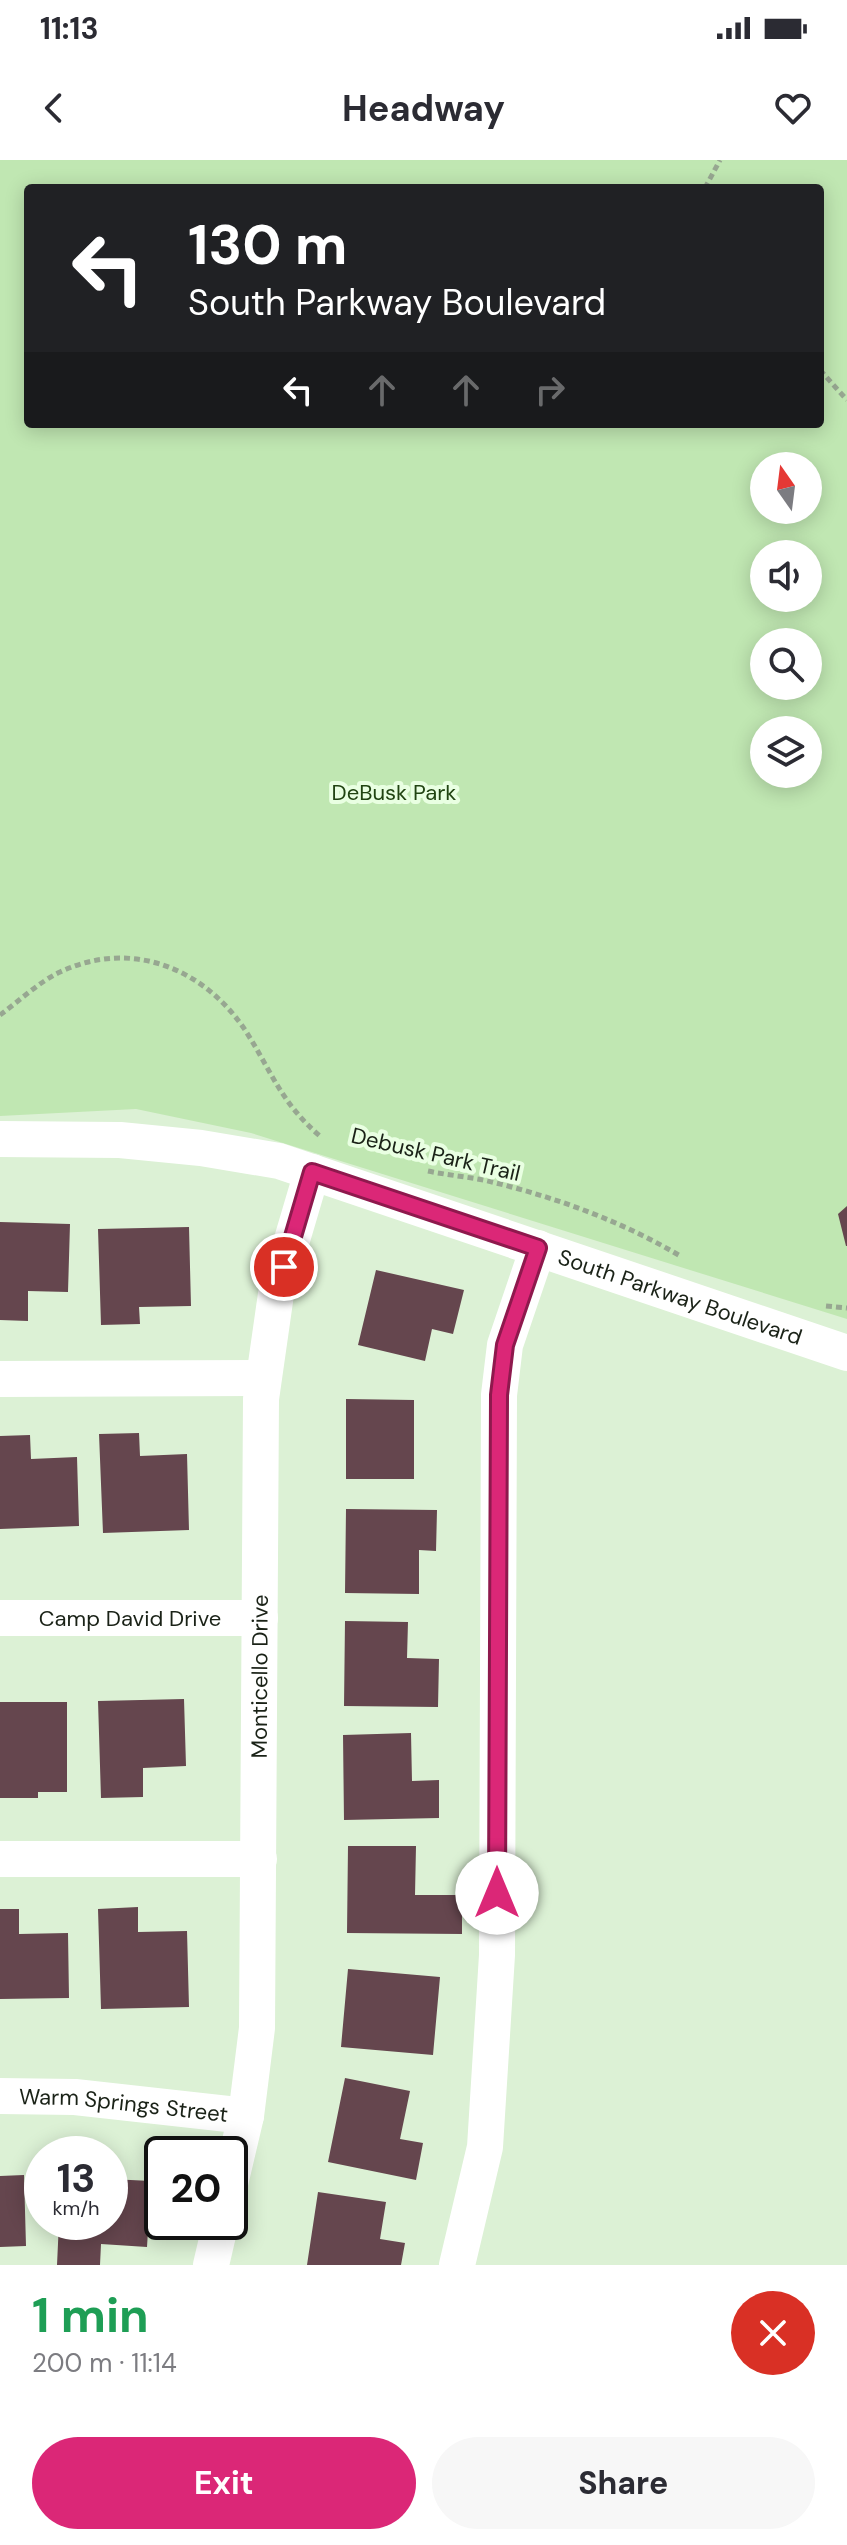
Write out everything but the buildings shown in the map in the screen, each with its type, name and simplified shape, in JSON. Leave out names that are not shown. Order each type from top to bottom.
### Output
[{"type":"street","name":"South Parkway Boulevard","points":[[0,1139],[120,1140],[201,1148],[279,1161],[322,1159],[538,1248],[847,1353]]},
{"type":"street","name":"Monticello Drive","points":[[241,2136],[257,2028],[263,1378],[276,1294],[322,1159]]},
{"type":"street","points":[[457,2265],[485,2147],[497,1955],[499,1395],[505,1345],[538,1248]]},
{"type":"street","points":[[0,1379],[263,1378]]},
{"type":"street","name":"Camp David Drive","points":[[0,1618],[260,1618]]},
{"type":"street","points":[[0,1859],[259,1859]]},
{"type":"street","name":"Warm Springs Street","points":[[0,2096],[75,2097],[246,2116]]},
{"type":"street","points":[[211,2265],[217,2240]]},
{"type":"path","points":[[707,184],[720,160]]},
{"type":"path","points":[[824,374],[847,400]]},
{"type":"path","name":"Debusk Park Trail","points":[[0,1015],[58,973],[93,961],[134,959],[179,969],[208,987],[231,1011],[322,1159]]},
{"type":"path","name":"Debusk Park Trail","points":[[424,1170],[493,1182],[550,1197],[651,1239],[689,1262]]},
{"type":"path","points":[[814,1306],[847,1308]]},
{"type":"green space","name":"DeBusk Park","points":[[0,160],[847,160],[847,1319],[251,1133],[136,1109],[0,1116]]},
{"type":"route","points":[[284,1267],[312,1172],[538,1248],[505,1345],[499,1395],[497,1893]]}]
